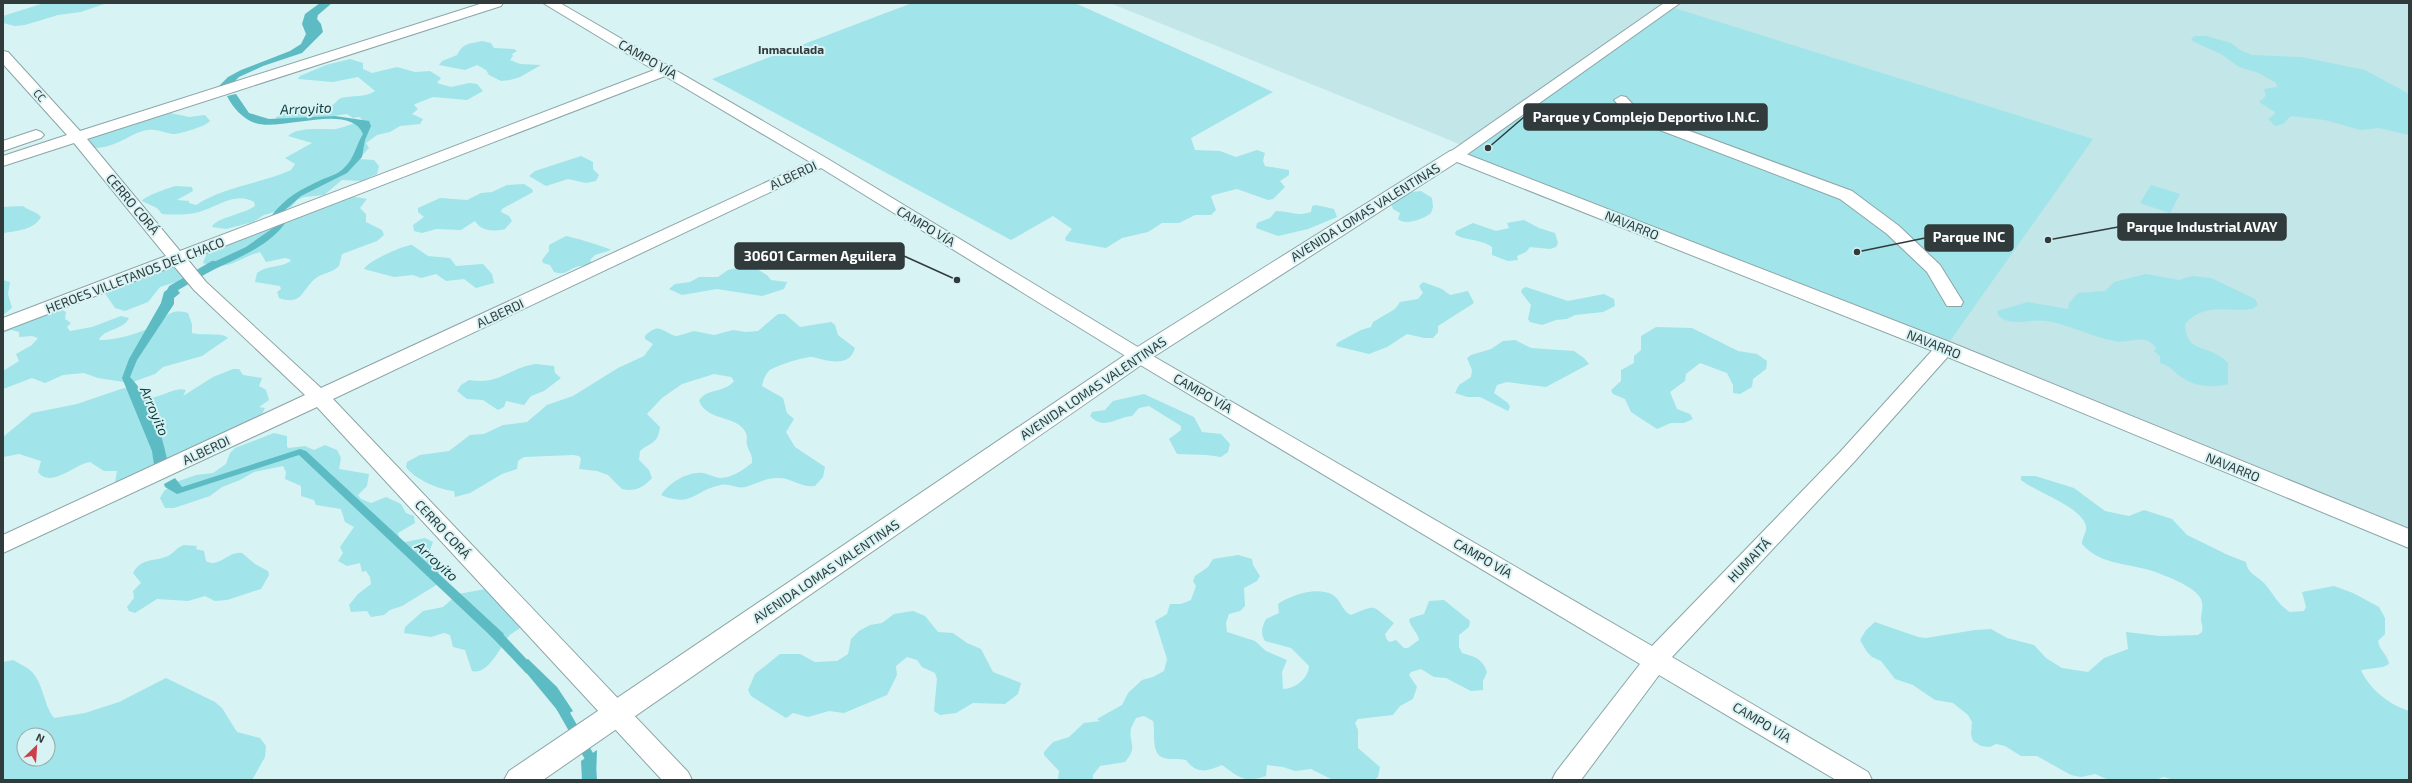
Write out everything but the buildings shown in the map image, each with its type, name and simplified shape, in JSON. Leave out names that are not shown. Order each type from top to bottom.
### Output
[{"type":"street","points":[[3,146],[71,131],[211,95],[496,3]]},
{"type":"street","name":"CAMPO VÍA","points":[[550,3],[667,70],[822,162],[1139,356],[1859,780]]},
{"type":"street","name":"AVENIDA LOMAS VALENTINAS","points":[[518,780],[617,714],[1139,356],[1456,155],[1673,3]]},
{"type":"street","name":"CC","points":[[3,55],[71,131]]},
{"type":"street","name":"HEROES VILLETANOS DEL CHACO","points":[[3,325],[667,70]]},
{"type":"street","points":[[1621,100],[1636,116],[1846,195],[1893,230],[1934,268],[1954,302]]},
{"type":"street","points":[[3,160],[71,131]]},
{"type":"street","name":"CERRO CORÁ","points":[[71,131],[179,258],[195,279],[319,397],[679,780]]},
{"type":"street","name":"NAVARRO","points":[[1456,155],[1945,348],[2409,539]]},
{"type":"street","name":"ALBERDI","points":[[3,545],[822,162]]},
{"type":"street","name":"HUMAITÁ","points":[[1565,780],[1647,675],[1655,659],[1847,457],[1945,348]]},
{"type":"shaded area","points":[[44,3],[107,3],[81,12],[58,15],[25,25],[15,26],[3,23],[3,16]]},
{"type":"shaded area","points":[[320,3],[332,3],[318,15],[317,19],[321,24],[323,32],[302,53],[263,66],[239,77],[235,81],[218,87],[228,77],[241,70],[290,51],[301,44],[306,34],[302,24],[305,14]]},
{"type":"shaded area","points":[[912,3],[1075,3],[1273,92],[1191,138],[1195,150],[1220,151],[1236,157],[1257,150],[1265,153],[1263,161],[1265,166],[1289,170],[1289,175],[1280,181],[1285,187],[1273,199],[1268,200],[1237,189],[1213,195],[1211,197],[1216,210],[1211,215],[1195,215],[1179,223],[1162,223],[1148,232],[1122,238],[1106,248],[1066,241],[1065,238],[1072,229],[1053,216],[1011,240],[712,79]]},
{"type":"shaded area","points":[[1110,3],[2409,3],[2409,528],[1945,348],[1430,132]]},
{"type":"shaded area","points":[[1668,6],[2093,139],[1945,348],[1456,155]]},
{"type":"shaded area","points":[[2195,36],[2206,36],[2231,43],[2240,50],[2252,55],[2301,57],[2365,70],[2409,94],[2409,135],[2379,128],[2361,130],[2325,120],[2291,116],[2283,124],[2275,126],[2268,119],[2274,115],[2275,112],[2259,102],[2266,96],[2264,89],[2277,87],[2276,83],[2259,73],[2239,67],[2221,54],[2194,42],[2191,39]]},
{"type":"shaded area","points":[[482,41],[491,43],[494,48],[514,49],[517,51],[512,54],[513,56],[510,60],[520,64],[541,65],[520,77],[501,81],[489,75],[486,70],[477,65],[465,70],[439,65],[442,61],[457,55],[464,46]]},
{"type":"shaded area","points":[[350,59],[363,63],[363,69],[372,73],[397,67],[415,72],[430,71],[441,78],[437,83],[451,87],[469,83],[477,84],[483,91],[467,100],[433,97],[415,104],[414,105],[418,109],[412,114],[423,119],[420,124],[400,126],[390,132],[377,135],[366,143],[369,148],[359,159],[374,160],[379,166],[377,174],[362,181],[342,180],[324,195],[304,197],[297,200],[291,207],[264,215],[253,222],[226,229],[212,227],[218,221],[255,206],[254,202],[247,199],[233,199],[199,212],[176,215],[162,214],[157,208],[142,201],[163,190],[176,186],[192,187],[193,191],[177,200],[189,201],[189,203],[196,205],[219,193],[267,179],[291,170],[295,164],[285,158],[312,143],[288,136],[298,131],[311,129],[336,129],[362,120],[360,117],[353,118],[347,114],[296,121],[275,119],[279,115],[293,111],[326,108],[341,98],[363,96],[375,91],[358,77],[333,82],[298,79],[300,76],[326,65]]},
{"type":"shaded area","points":[[236,94],[249,113],[269,119],[335,116],[369,121],[371,126],[365,140],[362,157],[347,173],[301,196],[284,211],[272,215],[294,194],[341,171],[350,161],[363,134],[356,125],[344,120],[314,120],[267,125],[255,123],[246,119],[232,105],[227,96]]},
{"type":"shaded area","points":[[170,113],[189,117],[205,115],[210,121],[199,127],[176,134],[155,130],[143,131],[117,143],[103,147],[94,148],[86,140],[133,120],[154,118]]},
{"type":"shaded area","points":[[581,156],[593,162],[593,169],[599,175],[596,181],[586,183],[568,179],[546,186],[529,176],[535,171]]},
{"type":"shaded area","points":[[524,184],[532,189],[533,192],[502,209],[501,212],[509,216],[512,221],[505,229],[484,229],[475,221],[461,230],[436,229],[422,233],[414,231],[413,225],[424,217],[418,212],[418,208],[440,198],[467,200],[481,193],[492,192],[507,185]]},
{"type":"shaded area","points":[[2151,185],[2180,194],[2170,213],[2140,203]]},
{"type":"shaded area","points":[[1421,191],[1432,198],[1433,207],[1431,213],[1410,222],[1401,221],[1398,219],[1400,213],[1393,209],[1391,203],[1412,192]]},
{"type":"shaded area","points":[[350,196],[367,199],[360,208],[366,214],[366,222],[382,230],[384,235],[377,241],[342,254],[339,266],[316,278],[301,296],[293,300],[279,298],[277,292],[281,289],[280,286],[255,282],[257,273],[261,270],[282,265],[291,261],[289,259],[285,258],[266,262],[260,252],[226,265],[220,266],[203,263],[208,250]]},
{"type":"shaded area","points":[[1316,205],[1334,209],[1337,217],[1308,229],[1278,236],[1256,228],[1257,223],[1270,218],[1276,211],[1297,214],[1305,213],[1311,212],[1312,206]]},
{"type":"shaded area","points":[[23,206],[37,213],[41,217],[34,225],[3,233],[3,207]]},
{"type":"shaded area","points":[[1524,220],[1539,228],[1555,233],[1558,243],[1556,247],[1550,249],[1530,247],[1526,252],[1517,256],[1518,260],[1508,261],[1492,255],[1492,247],[1488,244],[1455,234],[1456,231],[1473,223],[1496,231],[1509,228],[1507,223]]},
{"type":"shaded area","points":[[286,222],[270,239],[250,252],[207,273],[203,267],[246,247],[273,228]]},
{"type":"shaded area","points":[[566,236],[611,250],[595,255],[590,260],[592,263],[586,266],[575,267],[564,273],[554,272],[550,265],[543,263],[542,260],[549,251],[549,245]]},
{"type":"shaded area","points":[[412,245],[428,256],[450,258],[456,266],[483,264],[492,274],[494,283],[476,288],[464,279],[446,281],[436,274],[421,278],[413,275],[394,277],[364,269],[372,262],[386,254]]},
{"type":"shaded area","points":[[180,263],[186,275],[176,282],[160,287],[148,302],[125,311],[115,308],[104,292]]},
{"type":"shaded area","points":[[751,265],[767,275],[771,280],[787,282],[784,289],[762,296],[717,289],[682,295],[669,289],[675,284],[690,282],[699,277],[718,277],[728,270]]},
{"type":"shaded area","points":[[2146,274],[2179,280],[2192,276],[2211,278],[2255,299],[2258,305],[2252,309],[2208,310],[2192,317],[2185,324],[2186,334],[2194,345],[2221,357],[2228,363],[2228,384],[2205,386],[2188,381],[2179,376],[2171,368],[2160,363],[2160,356],[2154,351],[2156,348],[2152,343],[2147,341],[2115,341],[2047,321],[2015,322],[2003,319],[1998,315],[1997,311],[2028,302],[2068,309],[2069,303],[2078,293],[2105,291],[2114,282]]},
{"type":"shaded area","points":[[3,280],[10,282],[8,294],[12,308],[3,315]]},
{"type":"shaded area","points":[[1423,282],[1442,289],[1450,295],[1468,291],[1474,303],[1438,326],[1438,332],[1433,338],[1424,338],[1407,334],[1387,347],[1369,354],[1336,346],[1337,343],[1361,330],[1371,327],[1373,322],[1395,309],[1400,302],[1418,299],[1423,293],[1419,286]]},
{"type":"shaded area","points":[[174,285],[180,293],[174,298],[174,304],[137,360],[130,377],[137,385],[149,405],[162,437],[167,459],[154,465],[152,451],[122,378],[129,359],[161,303],[164,292]]},
{"type":"shaded area","points":[[1526,287],[1568,301],[1604,294],[1614,299],[1615,306],[1603,312],[1575,315],[1567,319],[1556,320],[1542,325],[1530,322],[1528,319],[1531,305],[1521,292],[1522,289]]},
{"type":"shaded area","points":[[59,308],[66,312],[65,319],[71,323],[67,327],[70,331],[92,327],[121,316],[129,318],[123,325],[101,336],[99,340],[120,338],[140,332],[153,327],[171,313],[175,312],[188,313],[192,324],[192,333],[222,335],[228,338],[202,356],[163,367],[155,374],[130,383],[98,378],[84,373],[63,375],[45,383],[32,378],[3,389],[3,371],[19,361],[16,354],[32,345],[38,338],[32,336],[19,337],[19,332],[11,330],[3,333],[3,329]]},
{"type":"shaded area","points":[[778,314],[785,314],[800,327],[831,322],[835,325],[838,335],[855,348],[852,355],[848,359],[842,361],[836,362],[809,357],[773,368],[768,372],[763,382],[762,386],[783,398],[787,413],[794,419],[786,432],[795,447],[825,467],[823,477],[815,486],[777,478],[768,479],[742,487],[721,485],[712,487],[687,499],[672,499],[661,495],[674,482],[685,476],[703,473],[725,478],[738,473],[752,463],[747,444],[747,436],[744,429],[732,421],[709,413],[703,408],[699,401],[706,394],[726,387],[734,381],[731,377],[714,374],[682,384],[662,398],[647,414],[660,427],[658,437],[654,442],[640,451],[639,460],[649,470],[652,478],[638,488],[630,490],[622,489],[608,475],[597,471],[579,469],[581,459],[579,456],[573,455],[524,457],[518,461],[517,469],[502,474],[470,493],[455,497],[454,491],[442,489],[421,480],[406,467],[407,462],[420,455],[449,451],[470,435],[484,434],[503,425],[527,422],[547,405],[573,396],[618,368],[644,356],[653,344],[645,339],[645,336],[654,329],[658,328],[677,336],[694,331],[714,335],[733,330],[746,332],[758,331]]},
{"type":"shaded area","points":[[1656,327],[1692,328],[1738,351],[1757,354],[1767,361],[1766,369],[1753,379],[1752,387],[1740,394],[1733,393],[1733,385],[1727,373],[1700,363],[1686,374],[1685,381],[1670,392],[1677,409],[1690,414],[1693,419],[1684,423],[1671,423],[1657,429],[1631,412],[1625,399],[1613,394],[1611,390],[1621,381],[1621,370],[1634,363],[1634,356],[1641,350],[1641,336]]},
{"type":"shaded area","points":[[1515,340],[1531,348],[1574,351],[1584,358],[1589,364],[1546,387],[1507,382],[1497,385],[1494,393],[1508,403],[1510,407],[1508,411],[1480,397],[1467,397],[1455,393],[1459,385],[1471,377],[1472,370],[1467,358],[1471,355],[1491,349],[1503,341]]},
{"type":"shaded area","points":[[536,364],[554,366],[555,373],[561,378],[544,391],[531,396],[524,405],[506,401],[504,407],[498,410],[483,400],[467,399],[457,391],[461,385],[469,380],[489,380],[526,366]]},
{"type":"shaded area","points":[[233,369],[239,369],[243,375],[262,378],[259,386],[266,390],[269,400],[259,407],[265,408],[261,416],[122,483],[115,482],[117,471],[104,471],[90,462],[56,477],[50,478],[43,477],[38,472],[41,461],[19,454],[3,457],[3,437],[32,413],[77,404],[124,388],[146,397],[155,397],[182,389],[186,390],[183,396],[213,377]]},
{"type":"shaded area","points":[[1144,394],[1194,417],[1202,432],[1221,434],[1230,444],[1228,452],[1221,457],[1177,454],[1169,439],[1181,430],[1181,426],[1149,406],[1139,408],[1132,416],[1105,423],[1095,420],[1090,416],[1092,412],[1105,410],[1113,401]]},
{"type":"shaded area","points":[[274,433],[287,436],[287,447],[289,448],[305,446],[314,450],[325,445],[337,450],[341,458],[339,469],[369,474],[367,486],[358,495],[361,499],[371,503],[386,497],[401,504],[406,513],[414,516],[415,523],[398,533],[399,538],[405,542],[425,538],[433,542],[427,558],[436,557],[443,565],[439,571],[438,584],[402,606],[390,610],[384,615],[371,617],[367,611],[351,612],[349,605],[358,594],[371,584],[370,577],[366,571],[362,572],[360,563],[347,566],[338,561],[343,553],[340,547],[354,527],[345,522],[341,509],[316,505],[314,500],[301,496],[301,486],[285,479],[286,472],[283,466],[254,472],[240,480],[222,487],[210,496],[174,508],[165,508],[160,498],[164,491],[176,482],[196,475],[213,473],[226,464],[230,453],[235,448]]},
{"type":"shaded area","points":[[300,449],[306,451],[504,634],[496,641],[299,455],[177,494],[165,487],[164,484],[175,478],[182,487]]},
{"type":"shaded area","points":[[2021,476],[2035,476],[2074,488],[2105,511],[2129,516],[2144,510],[2172,519],[2187,535],[2246,562],[2250,572],[2264,583],[2278,602],[2290,612],[2304,611],[2306,607],[2302,592],[2334,586],[2353,593],[2379,607],[2385,618],[2385,634],[2378,641],[2389,664],[2383,667],[2361,670],[2369,684],[2375,690],[2395,705],[2409,711],[2409,780],[2174,780],[2164,777],[2155,780],[2109,780],[2095,774],[2081,777],[2071,775],[2037,756],[2021,756],[2005,746],[1996,744],[1990,747],[1981,746],[1973,741],[1971,734],[1972,722],[1968,715],[1953,703],[1935,700],[1913,685],[1895,679],[1881,661],[1872,657],[1867,652],[1860,640],[1866,630],[1875,622],[1918,637],[1926,638],[1975,630],[1991,629],[2007,638],[2034,645],[2046,658],[2062,668],[2088,672],[2104,658],[2128,649],[2126,632],[2160,636],[2198,635],[2202,632],[2202,602],[2198,594],[2178,581],[2162,574],[2113,562],[2096,556],[2082,544],[2086,528],[2083,519],[2068,506],[2028,485],[2021,480]]},
{"type":"shaded area","points":[[184,545],[197,546],[196,549],[204,551],[206,561],[211,563],[215,563],[237,553],[242,553],[255,564],[268,571],[269,575],[261,589],[227,600],[215,601],[205,596],[188,601],[157,599],[135,613],[129,611],[127,607],[134,598],[133,591],[141,583],[133,573],[140,564],[168,556]]},
{"type":"shaded area","points":[[1238,555],[1252,559],[1253,565],[1260,576],[1257,581],[1244,588],[1245,606],[1240,611],[1229,614],[1226,623],[1227,632],[1255,641],[1266,651],[1287,660],[1282,672],[1283,689],[1288,689],[1304,679],[1307,675],[1309,666],[1291,648],[1265,641],[1262,633],[1263,625],[1266,619],[1279,613],[1278,604],[1283,601],[1297,595],[1320,591],[1327,592],[1336,597],[1346,611],[1351,615],[1371,608],[1377,610],[1394,623],[1385,634],[1387,640],[1390,642],[1396,640],[1404,648],[1408,648],[1419,640],[1409,620],[1424,614],[1429,601],[1444,600],[1470,621],[1469,627],[1459,635],[1459,647],[1462,653],[1478,659],[1485,667],[1487,672],[1483,681],[1483,690],[1471,691],[1446,678],[1434,677],[1421,669],[1411,672],[1409,675],[1417,687],[1413,699],[1400,706],[1393,715],[1358,719],[1355,723],[1358,730],[1358,748],[1380,767],[1378,777],[1374,780],[1333,780],[1311,769],[1295,771],[1283,767],[1267,765],[1266,776],[1252,779],[1242,778],[1222,765],[1212,769],[1199,770],[1190,765],[1186,760],[1167,759],[1160,756],[1154,742],[1153,721],[1144,716],[1136,718],[1131,728],[1130,733],[1132,748],[1129,757],[1125,762],[1100,766],[1093,775],[1093,780],[1058,780],[1059,771],[1044,755],[1044,752],[1053,742],[1069,737],[1084,723],[1100,721],[1097,719],[1122,705],[1128,693],[1142,680],[1153,677],[1164,671],[1167,659],[1155,621],[1167,614],[1170,604],[1181,604],[1191,600],[1196,586],[1193,581],[1195,576],[1208,567],[1213,559]]},
{"type":"shaded area","points":[[491,588],[521,627],[509,636],[493,660],[483,669],[472,671],[465,650],[453,647],[450,635],[444,633],[431,637],[404,633],[405,627],[423,611],[443,607],[458,594]]},
{"type":"shaded area","points":[[913,611],[925,616],[938,632],[953,633],[967,643],[981,649],[993,672],[1021,683],[1018,694],[1005,704],[973,703],[956,713],[940,715],[934,711],[937,679],[935,673],[922,667],[917,660],[907,657],[896,666],[897,675],[887,695],[844,713],[829,711],[808,717],[793,713],[786,718],[751,696],[748,690],[755,674],[780,654],[800,654],[815,662],[837,661],[848,654],[851,639],[859,631],[870,625],[882,623],[894,614]]},
{"type":"shaded area","points":[[528,659],[557,687],[573,711],[563,717],[519,664]]},
{"type":"shaded area","points":[[13,660],[30,670],[35,675],[50,712],[54,718],[85,713],[119,702],[166,678],[215,702],[222,708],[237,732],[260,738],[266,746],[265,757],[252,780],[3,780],[3,662]]},
{"type":"shaded area","points":[[597,750],[596,780],[582,780],[581,761]]},
{"type":"waterway","name":"Arroyito","points":[[169,295],[172,289],[213,265]]},
{"type":"waterway","name":"Arroyito","points":[[493,631],[529,669]]},
{"type":"waterway","name":"Arroyito","points":[[561,707],[590,758],[592,780]]},
{"type":"place","name":"Parque y Complejo Deportivo I.N.C.","points":[[1488,148]]},
{"type":"place","name":"Parque Industrial AVAY","points":[[2048,240]]},
{"type":"place","name":"Parque INC","points":[[1857,252]]},
{"type":"place","name":"30601 Carmen Aguilera","points":[[957,280]]},
{"type":"district","name":"Inmaculada","points":[[791,49]]}]
